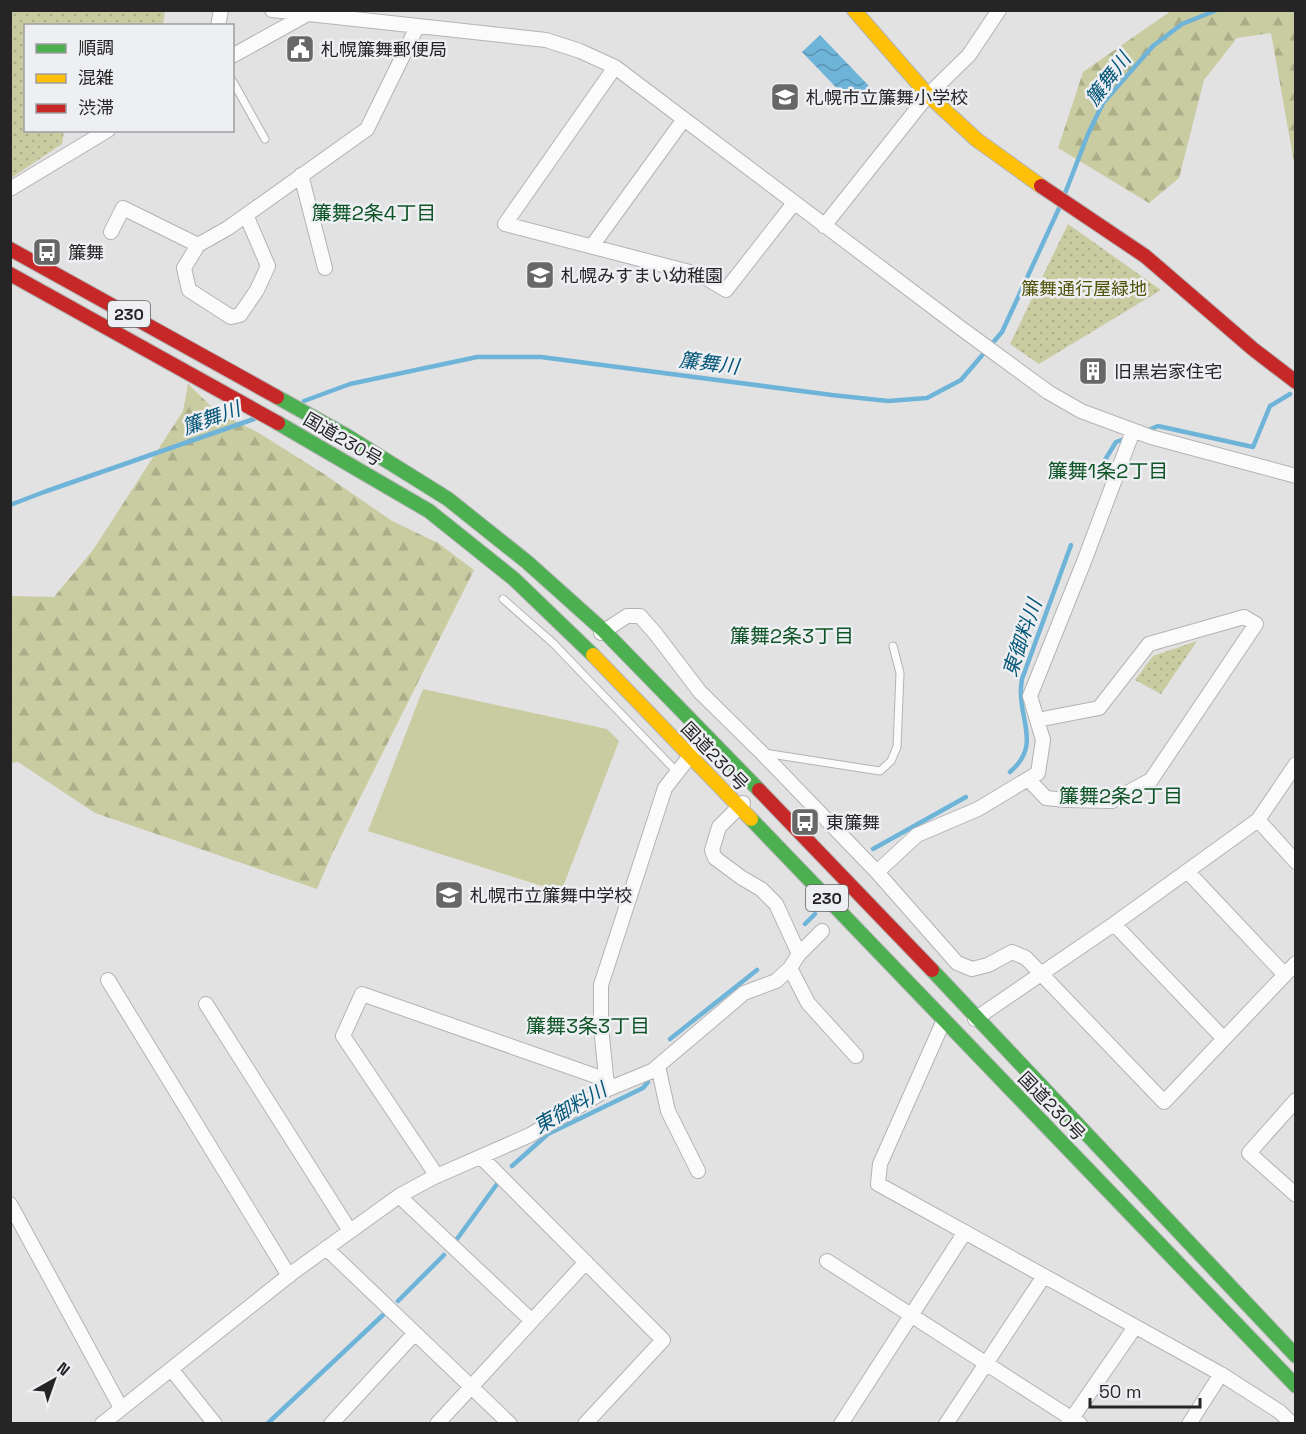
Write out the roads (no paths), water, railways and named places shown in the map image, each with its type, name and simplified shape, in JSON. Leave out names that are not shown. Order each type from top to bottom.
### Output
[{"type":"main road","points":[[854,10],[928,95],[977,140],[1145,256],[1253,349],[1296,382]]},
{"type":"main road","name":"国道230号","points":[[10,249],[248,379],[347,436],[448,500],[527,562],[604,631],[708,737],[1293,1347]]},
{"type":"main road","name":"国道230号","points":[[10,274],[324,448],[429,510],[513,579],[585,646],[1296,1386]]},
{"type":"street","points":[[272,10],[306,15],[327,14],[417,27],[546,40],[580,51],[615,67],[1048,392],[1081,411],[1133,431],[1296,476]]},
{"type":"street","points":[[824,226],[928,95],[969,55],[999,10]]},
{"type":"street","points":[[234,55],[306,15]]},
{"type":"street","points":[[246,215],[268,266],[257,290],[240,315],[231,317],[189,290],[184,268],[198,245],[246,215],[367,129],[417,27]]},
{"type":"street","points":[[615,67],[505,224],[701,275],[726,290],[794,203]]},
{"type":"street","points":[[592,246],[684,119]]},
{"type":"street","points":[[12,186],[105,132]]},
{"type":"street","points":[[301,176],[325,268]]},
{"type":"street","points":[[111,232],[123,208],[198,245]]},
{"type":"street","points":[[877,872],[916,835],[978,809],[1038,773],[1042,740],[1030,696],[1133,431]]},
{"type":"street","points":[[585,646],[627,616],[639,616],[655,633],[700,692],[877,872],[957,963],[972,969],[987,965],[1012,952],[1026,958],[1164,1102],[1296,963]]},
{"type":"street","points":[[1028,779],[1046,798],[1112,801],[1151,780],[1256,624],[1244,617],[1149,644],[1099,708],[1037,720]]},
{"type":"street","points":[[607,1085],[601,1027],[601,985],[665,788],[690,755],[708,737]]},
{"type":"street","points":[[957,1033],[1258,820],[1296,764]]},
{"type":"street","points":[[760,792],[738,806],[719,827],[712,850],[716,858],[742,878],[762,889],[776,904],[799,954]]},
{"type":"street","points":[[1258,820],[1296,861]]},
{"type":"street","points":[[1187,872],[1284,975]]},
{"type":"street","points":[[1114,924],[1224,1039]]},
{"type":"street","points":[[102,1424],[289,1276],[399,1196],[437,1176],[530,1135],[607,1085],[652,1071],[744,993],[776,981],[822,931]]},
{"type":"street","points":[[790,968],[808,1003],[856,1056]]},
{"type":"street","points":[[108,980],[289,1276]]},
{"type":"street","points":[[437,1176],[343,1036],[362,994],[607,1085]]},
{"type":"street","points":[[206,1004],[350,1231]]},
{"type":"street","points":[[945,1020],[880,1164],[878,1184],[1221,1374],[1280,1412],[1292,1424]]},
{"type":"street","points":[[658,1066],[668,1111],[698,1171]]},
{"type":"street","points":[[1296,1100],[1249,1153],[1296,1195]]},
{"type":"street","points":[[481,1156],[663,1340],[585,1424]]},
{"type":"street","points":[[399,1196],[531,1320]]},
{"type":"street","points":[[10,1204],[121,1408]]},
{"type":"street","points":[[841,1424],[965,1232]]},
{"type":"street","points":[[326,1248],[510,1424]]},
{"type":"street","points":[[827,1261],[1073,1422],[1135,1327]]},
{"type":"street","points":[[436,1424],[586,1262]]},
{"type":"street","points":[[946,1424],[1044,1276]]},
{"type":"street","points":[[331,1424],[415,1333]]},
{"type":"street","points":[[171,1369],[215,1424]]},
{"type":"street","points":[[1189,1424],[1221,1374]]},
{"type":"lane","points":[[234,84],[265,139]]},
{"type":"lane","points":[[503,599],[553,643],[677,772]]},
{"type":"lane","points":[[761,752],[880,771],[891,761],[897,747],[900,673],[893,646]]},
{"type":"water","points":[[820,35],[869,86],[851,103],[802,52]]},
{"type":"waterway","name":"簾舞川","points":[[1064,196],[1088,134],[1103,103],[1153,46],[1182,24],[1217,10]]},
{"type":"waterway","name":"簾舞川","points":[[304,401],[350,384],[477,357],[541,357],[888,401],[927,398],[961,380],[1002,332],[1061,204]]},
{"type":"waterway","name":"東御料川","points":[[1146,431],[1158,426],[1253,447],[1270,406],[1290,394]]},
{"type":"waterway","name":"簾舞川","points":[[10,505],[254,419]]},
{"type":"waterway","name":"東御料川","points":[[1100,468],[1116,442],[1127,438]]},
{"type":"waterway","name":"東御料川","points":[[1010,772],[1020,761],[1027,740],[1021,693],[1022,679],[1071,545]]},
{"type":"waterway","name":"東御料川","points":[[873,849],[966,797]]},
{"type":"waterway","name":"東御料川","points":[[805,924],[815,914]]},
{"type":"waterway","name":"東御料川","points":[[670,1039],[757,970]]},
{"type":"waterway","name":"東御料川","points":[[512,1166],[548,1134],[643,1088],[648,1082]]},
{"type":"waterway","name":"東御料川","points":[[457,1239],[497,1184]]},
{"type":"waterway","name":"東御料川","points":[[398,1301],[444,1255]]},
{"type":"waterway","name":"東御料川","points":[[267,1424],[383,1315]]},
{"type":"place","name":"札幌簾舞郵便局","points":[[300,49]]},
{"type":"place","name":"札幌市立簾舞小学校","points":[[785,97]]},
{"type":"place","name":"簾舞","points":[[47,252]]},
{"type":"place","name":"札幌みすまい幼稚園","points":[[540,275]]},
{"type":"place","name":"旧黒岩家住宅","points":[[1093,371]]},
{"type":"place","name":"東簾舞","points":[[805,822]]},
{"type":"place","name":"札幌市立簾舞中学校","points":[[449,895]]},
{"type":"district","name":"簾舞2条4丁目","points":[[374,213]]},
{"type":"district","name":"簾舞1条2丁目","points":[[1108,471]]},
{"type":"district","name":"簾舞2条3丁目","points":[[792,636]]},
{"type":"district","name":"簾舞2条2丁目","points":[[1121,796]]},
{"type":"district","name":"簾舞3条3丁目","points":[[588,1026]]},
{"type":"park label","name":"簾舞通行屋緑地","points":[[1084,288]]}]
